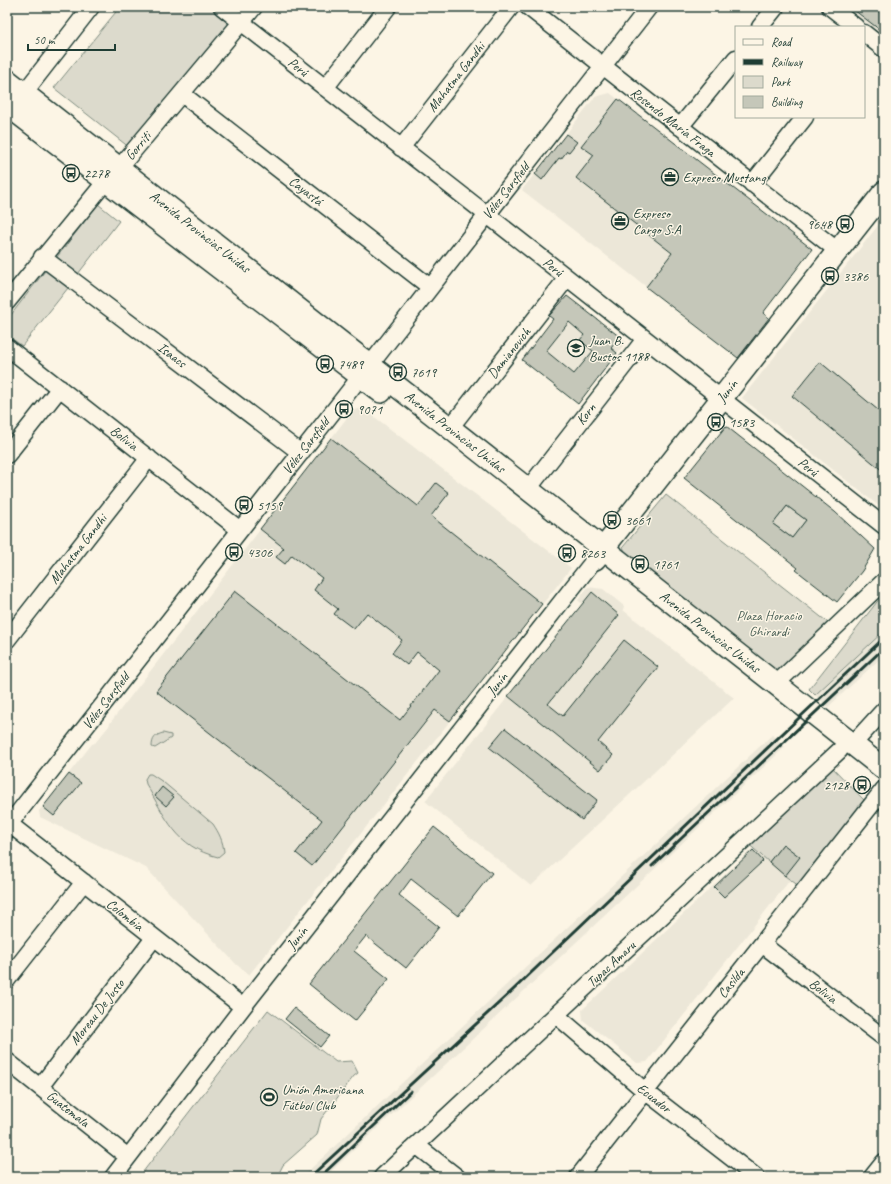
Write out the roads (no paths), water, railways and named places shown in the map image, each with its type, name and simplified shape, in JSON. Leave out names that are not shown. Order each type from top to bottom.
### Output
[{"type":"main road","name":"Avenida Provincias Unidas","points":[[7,80],[12,105],[113,174],[846,747],[884,769]]},
{"type":"main road","name":"Junín","points":[[599,554],[884,192]]},
{"type":"main road","name":"Avenida Provincias Unidas","points":[[365,371],[450,428],[528,489],[599,554],[776,684],[846,747],[884,785]]},
{"type":"street","points":[[12,105],[91,7]]},
{"type":"street","name":"Perú","points":[[222,7],[884,526]]},
{"type":"street","name":"Gorriti","points":[[7,302],[42,257],[182,94],[254,7]]},
{"type":"street","points":[[325,88],[388,7]]},
{"type":"street","name":"Mahatma Gandhi","points":[[401,148],[511,7]]},
{"type":"street","name":"Rosendo María Fraga","points":[[528,7],[838,251]]},
{"type":"street","name":"Vélez Sarsfield","points":[[8,824],[301,453],[649,7]]},
{"type":"street","points":[[761,26],[776,7]]},
{"type":"street","points":[[830,7],[852,26]]},
{"type":"street","points":[[865,36],[884,49]]},
{"type":"street","points":[[680,127],[735,59]]},
{"type":"street","name":"Cayastá","points":[[182,94],[430,287]]},
{"type":"street","points":[[752,184],[804,118]]},
{"type":"street","name":"Isaacs","points":[[42,257],[301,453]]},
{"type":"street","name":"Damianovich","points":[[450,428],[567,278]]},
{"type":"street","name":"Korn","points":[[528,489],[645,339]]},
{"type":"street","name":"Bolivia","points":[[7,346],[240,530]]},
{"type":"street","points":[[7,455],[60,388]]},
{"type":"street","name":"Mahatma Gandhi","points":[[7,640],[149,458]]},
{"type":"street","name":"Junín","points":[[112,1177],[243,1007],[599,554]]},
{"type":"street","points":[[776,684],[884,580]]},
{"type":"street","name":"Tupac Amaru","points":[[382,1177],[846,747],[884,710]]},
{"type":"street","name":"Casilda","points":[[578,1177],[884,788]]},
{"type":"street","name":"Colombia","points":[[8,824],[243,1007]]},
{"type":"street","points":[[7,980],[84,882]]},
{"type":"street","name":"Moreau De Justo","points":[[40,1087],[154,938]]},
{"type":"street","name":"Bolivia","points":[[762,944],[884,1038]]},
{"type":"street","name":"Ecuador","points":[[556,1015],[645,1091],[756,1177]]},
{"type":"street","name":"Guatemala","points":[[7,1061],[128,1157]]},
{"type":"street","points":[[416,1145],[457,1177]]},
{"type":"street","points":[[872,1177],[884,1162]]},
{"type":"railway","points":[[310,1177],[513,990],[884,638]]},
{"type":"railway","points":[[652,866],[884,648]]},
{"type":"railway","points":[[320,1177],[411,1091]]},
{"type":"place","name":"2278","points":[[71,173]]},
{"type":"place","name":"Expreso Mustang","points":[[670,177]]},
{"type":"place","name":"Expreso Cargo S.A","points":[[620,221]]},
{"type":"place","name":"9648","points":[[845,224]]},
{"type":"place","name":"3386","points":[[830,276]]},
{"type":"place","name":"Juan B. Bustos 1188","points":[[576,348]]},
{"type":"place","name":"7489","points":[[325,364]]},
{"type":"place","name":"7619","points":[[398,372]]},
{"type":"place","name":"9071","points":[[344,409]]},
{"type":"place","name":"1583","points":[[716,422]]},
{"type":"place","name":"5159","points":[[244,505]]},
{"type":"place","name":"3661","points":[[612,520]]},
{"type":"place","name":"4306","points":[[234,552]]},
{"type":"place","name":"8263","points":[[567,553]]},
{"type":"place","name":"1761","points":[[640,564]]},
{"type":"place","name":"2128","points":[[862,785]]},
{"type":"place","name":"Unión Americana Fútbol Club","points":[[269,1097]]},
{"type":"park label","name":"Plaza Horacio Ghirardi","points":[[769,624]]}]
